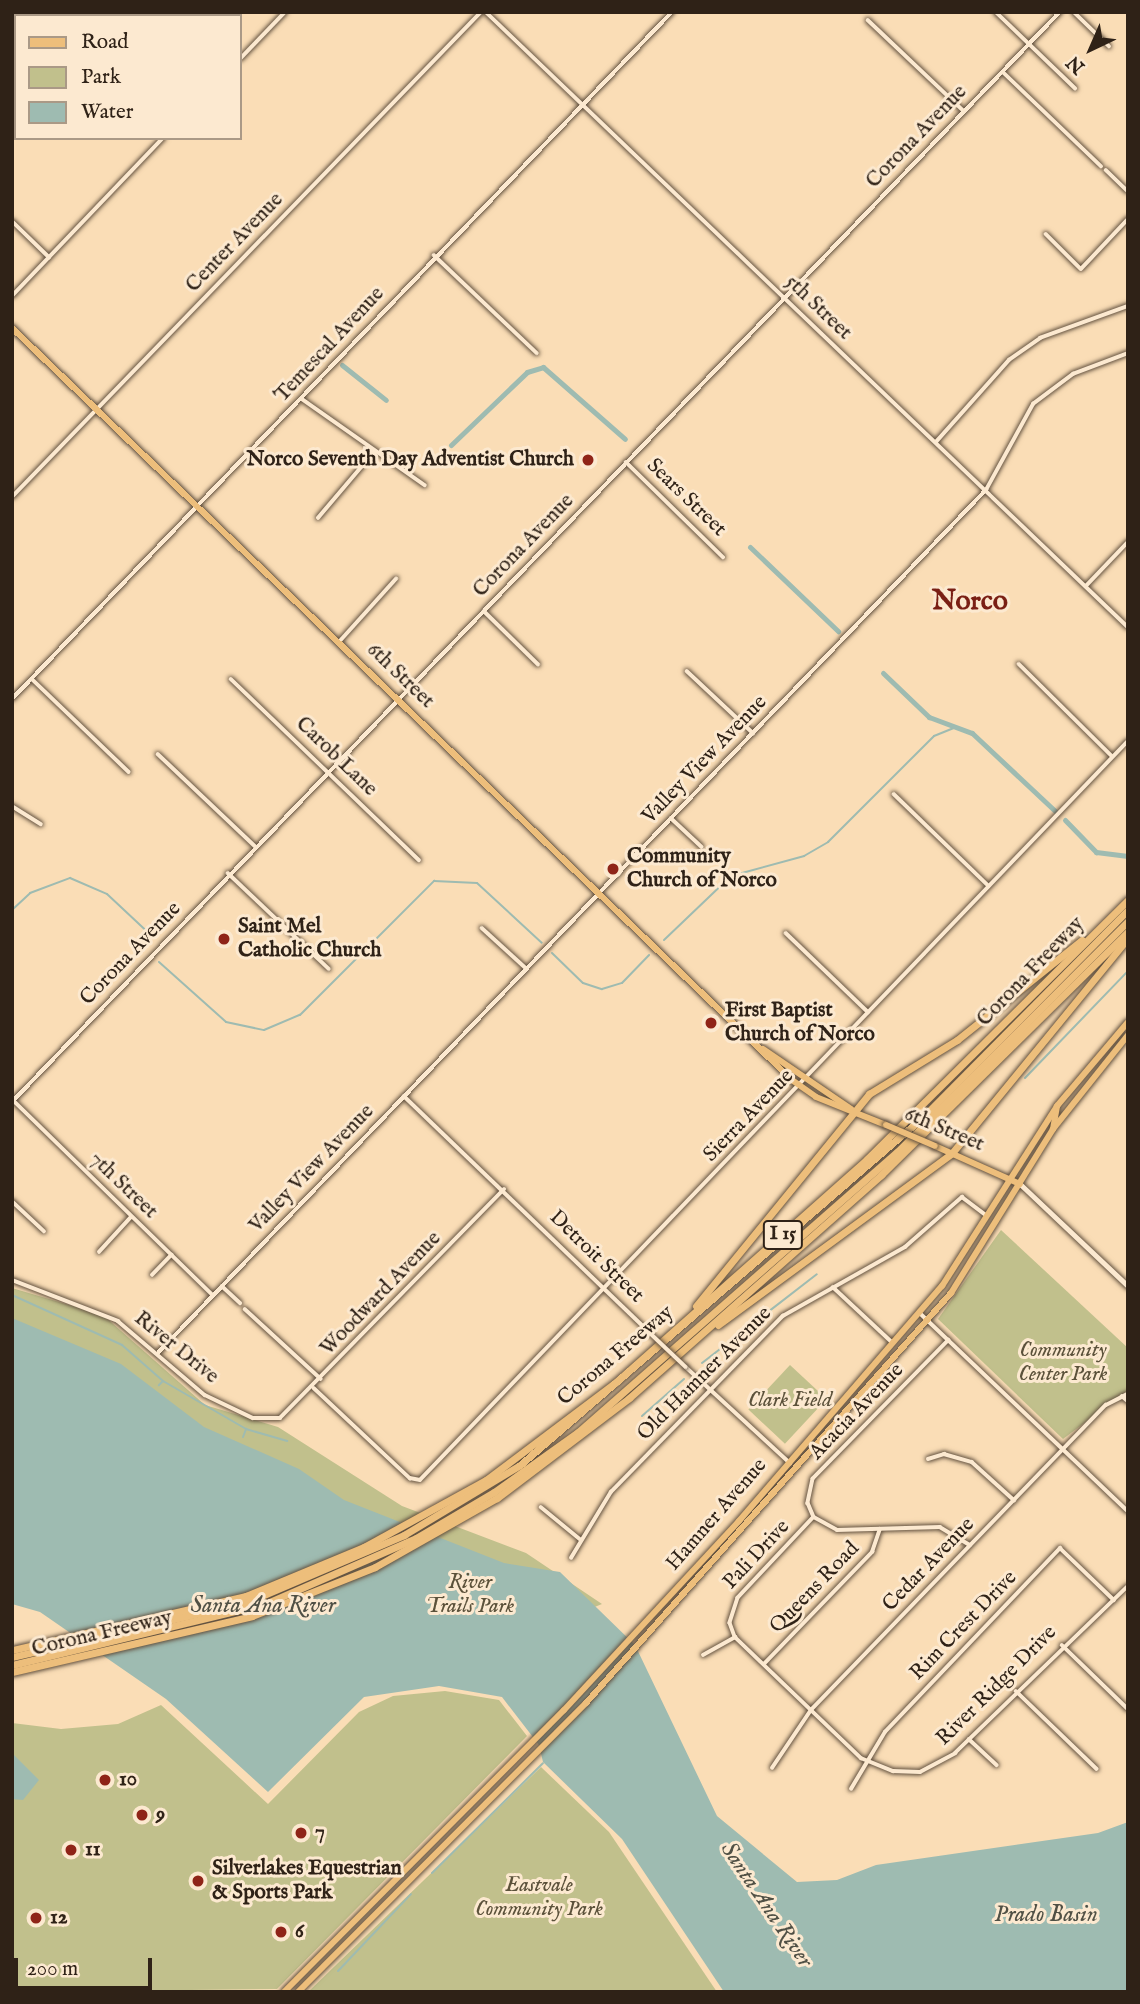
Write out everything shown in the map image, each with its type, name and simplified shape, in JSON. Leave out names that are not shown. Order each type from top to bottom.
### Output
[{"type":"highway","name":"Corona Freeway","points":[[12,1672],[252,1616],[375,1567],[447,1516],[672,1332],[941,1090],[1128,900]]},
{"type":"highway","points":[[447,1516],[572,1426],[810,1220],[925,1116],[1128,909]]},
{"type":"highway","points":[[447,1516],[578,1432],[684,1340],[897,1152],[1128,921]]},
{"type":"highway","points":[[672,1332],[785,1204],[852,1111],[1008,1002],[1099,928]]},
{"type":"highway","name":"Corona Freeway","points":[[12,1650],[58,1644],[246,1596],[447,1516],[558,1457],[686,1348],[956,1105],[1128,932]]},
{"type":"highway","points":[[686,1348],[952,1153],[1128,938]]},
{"type":"highway","points":[[12,1657],[58,1644]]},
{"type":"highway","points":[[12,1665],[75,1656]]},
{"type":"main road","name":"6th Street","points":[[12,328],[801,1083],[852,1111],[1020,1184]]},
{"type":"main road","name":"Hamner Avenue","points":[[284,1992],[469,1807],[638,1630],[920,1312],[988,1217],[1057,1106],[1128,1022]]},
{"type":"main road","name":"Hamner Avenue","points":[[298,1992],[474,1818],[644,1639],[927,1319],[956,1285],[1053,1129],[1128,1035]]},
{"type":"main road","points":[[1053,1129],[1057,1106]]},
{"type":"main road","points":[[1020,1184],[1128,1286]]},
{"type":"street","points":[[242,57],[285,12]]},
{"type":"street","name":"5th Street","points":[[484,12],[1128,627]]},
{"type":"street","name":"Center Avenue","points":[[12,497],[484,12]]},
{"type":"street","name":"Temescal Avenue","points":[[12,699],[302,399],[434,255],[672,12]]},
{"type":"street","points":[[996,12],[1075,88]]},
{"type":"street","name":"Corona Avenue","points":[[13,1101],[229,873],[1059,12]]},
{"type":"street","points":[[1074,12],[1109,46]]},
{"type":"street","points":[[869,20],[964,111]]},
{"type":"street","points":[[1003,72],[1101,166]]},
{"type":"street","points":[[12,296],[161,140]]},
{"type":"street","points":[[1106,170],[1128,191]]},
{"type":"street","points":[[1046,234],[1081,269],[1128,219]]},
{"type":"street","points":[[12,221],[49,257]]},
{"type":"street","points":[[434,255],[537,353]]},
{"type":"street","points":[[936,442],[1009,360],[1040,338],[1128,306]]},
{"type":"street","name":"Valley View Avenue","points":[[158,1353],[986,490],[1020,424],[1050,387],[1128,353]]},
{"type":"street","points":[[302,399],[374,452],[425,485]]},
{"type":"street","points":[[318,518],[374,452]]},
{"type":"street","name":"Sears Street","points":[[626,462],[723,557]]},
{"type":"street","points":[[1085,586],[1128,542]]},
{"type":"street","points":[[339,642],[396,579]]},
{"type":"street","points":[[484,611],[538,664]]},
{"type":"street","points":[[1019,664],[1112,756]]},
{"type":"street","points":[[687,671],[753,733]]},
{"type":"street","points":[[32,679],[129,772]]},
{"type":"street","name":"Carob Lane","points":[[231,679],[419,860]]},
{"type":"street","name":"Sierra Avenue","points":[[314,1388],[410,1478],[420,1480],[1064,811],[1128,741]]},
{"type":"street","points":[[158,754],[255,846]]},
{"type":"street","points":[[894,794],[989,886]]},
{"type":"street","points":[[12,806],[41,824]]},
{"type":"street","points":[[671,818],[702,847]]},
{"type":"street","points":[[229,873],[329,969]]},
{"type":"street","points":[[482,928],[526,968]]},
{"type":"street","points":[[786,933],[868,1012]]},
{"type":"street","name":"Detroit Street","points":[[404,1096],[796,1469]]},
{"type":"street","name":"7th Street","points":[[13,1101],[213,1295]]},
{"type":"street","name":"Woodward Avenue","points":[[280,1418],[314,1388],[504,1189]]},
{"type":"street","name":"Old Hamner Avenue","points":[[571,1558],[580,1539],[611,1492],[783,1316],[905,1247],[962,1197],[988,1217]]},
{"type":"street","points":[[12,1201],[44,1231]]},
{"type":"street","points":[[99,1252],[131,1217]]},
{"type":"street","points":[[152,1275],[171,1255]]},
{"type":"street","name":"River Drive","points":[[12,1280],[118,1321],[205,1395],[253,1418],[280,1418]]},
{"type":"street","points":[[222,1286],[240,1303]]},
{"type":"street","points":[[833,1287],[892,1342]]},
{"type":"street","points":[[245,1309],[321,1379]]},
{"type":"street","points":[[920,1312],[1128,1511]]},
{"type":"street","name":"Acacia Avenue","points":[[814,1517],[808,1503],[813,1479],[949,1340]]},
{"type":"street","points":[[1122,1396],[1128,1394]]},
{"type":"street","points":[[1122,1396],[1128,1401]]},
{"type":"street","name":"Cedar Avenue","points":[[772,1768],[811,1710],[1064,1449],[1122,1396]]},
{"type":"street","points":[[928,1460],[944,1454],[972,1462],[1014,1500]]},
{"type":"street","points":[[541,1507],[580,1539]]},
{"type":"street","points":[[814,1517],[837,1530],[940,1527],[970,1545]]},
{"type":"street","name":"Pali Drive","points":[[736,1637],[734,1604],[814,1517]]},
{"type":"street","name":"Queens Road","points":[[764,1664],[872,1552],[880,1529]]},
{"type":"street","name":"Rim Crest Drive","points":[[851,1789],[886,1732],[1060,1548],[1114,1600]]},
{"type":"street","name":"River Ridge Drive","points":[[868,1762],[920,1772],[969,1739],[1061,1644],[1128,1586]]},
{"type":"street","points":[[703,1655],[736,1637],[868,1762]]},
{"type":"street","points":[[1061,1644],[1128,1709]]},
{"type":"street","points":[[1016,1691],[1097,1769]]},
{"type":"street","points":[[969,1739],[998,1765]]},
{"type":"green space","name":"Community Center Park","points":[[1001,1230],[1128,1348],[1128,1390],[1063,1439],[938,1319]]},
{"type":"green space","name":"River Trails Park","points":[[12,1288],[103,1315],[205,1405],[278,1427],[402,1506],[526,1553],[602,1604],[468,1659],[12,1365]]},
{"type":"green space","name":"Clark Field","points":[[790,1365],[827,1399],[785,1444],[748,1410]]},
{"type":"green space","name":"Silverlakes Equestrian & Sports Park","points":[[445,1691],[499,1700],[527,1736],[277,1989],[12,1992],[12,1723],[61,1729],[118,1724],[161,1705],[268,1804],[359,1712],[393,1696]]},
{"type":"green space","name":"Eastvale Community Park","points":[[541,1767],[609,1832],[717,1992],[308,1992]]},
{"type":"water","name":"Santa Ana River","points":[[12,1318],[121,1364],[204,1427],[299,1469],[344,1500],[504,1563],[560,1572],[635,1645],[717,1816],[797,1882],[837,1880],[876,1865],[1098,1833],[1128,1822],[1128,1992],[724,1992],[622,1839],[543,1762],[539,1745],[502,1697],[439,1686],[364,1697],[268,1792],[166,1699],[40,1612],[12,1604]]},
{"type":"water","points":[[13,1754],[39,1780],[23,1800],[12,1799]]},
{"type":"waterway","points":[[342,365],[386,400]]},
{"type":"waterway","points":[[451,445],[527,372],[543,367],[625,439]]},
{"type":"waterway","points":[[750,547],[838,631]]},
{"type":"waterway","points":[[883,673],[929,717],[972,733],[1055,811]]},
{"type":"waterway","points":[[664,940],[731,876],[804,856],[828,842],[934,736],[956,727]]},
{"type":"waterway","points":[[1065,820],[1096,852],[1128,856]]},
{"type":"waterway","points":[[12,910],[30,893],[70,878],[107,894],[154,938]]},
{"type":"waterway","points":[[159,962],[226,1022],[264,1030],[300,1015],[434,881],[477,883],[542,943]]},
{"type":"waterway","points":[[552,953],[583,983],[602,989],[622,983],[649,955]]},
{"type":"waterway","points":[[1025,1078],[1128,971]]},
{"type":"waterway","points":[[702,1363],[817,1274]]},
{"type":"waterway","points":[[12,1295],[122,1345],[163,1381],[159,1385]]},
{"type":"waterway","points":[[642,1416],[684,1379]]},
{"type":"waterway","points":[[163,1381],[246,1429]]},
{"type":"waterway","points":[[243,1437],[246,1429],[287,1441]]},
{"type":"waterway","points":[[432,1873],[543,1763]]},
{"type":"waterway","points":[[338,1971],[411,1894]]},
{"type":"place","name":"Norco Seventh Day Adventist Church","points":[[588,460]]},
{"type":"place","name":"Community Church of Norco","points":[[613,869]]},
{"type":"place","name":"Saint Mel Catholic Church","points":[[224,939]]},
{"type":"place","name":"First Baptist Church of Norco","points":[[711,1023]]},
{"type":"place","name":"10","points":[[105,1780]]},
{"type":"place","name":"9","points":[[142,1815]]},
{"type":"place","name":"7","points":[[301,1833]]},
{"type":"place","name":"11","points":[[71,1850]]},
{"type":"place","name":"Silverlakes Equestrian & Sports Park","points":[[198,1881]]},
{"type":"place","name":"12","points":[[36,1918]]},
{"type":"place","name":"6","points":[[281,1932]]},
{"type":"district","name":"Norco","points":[[970,602]]},
{"type":"water label","name":"Prado Basin","points":[[1046,1915]]}]
